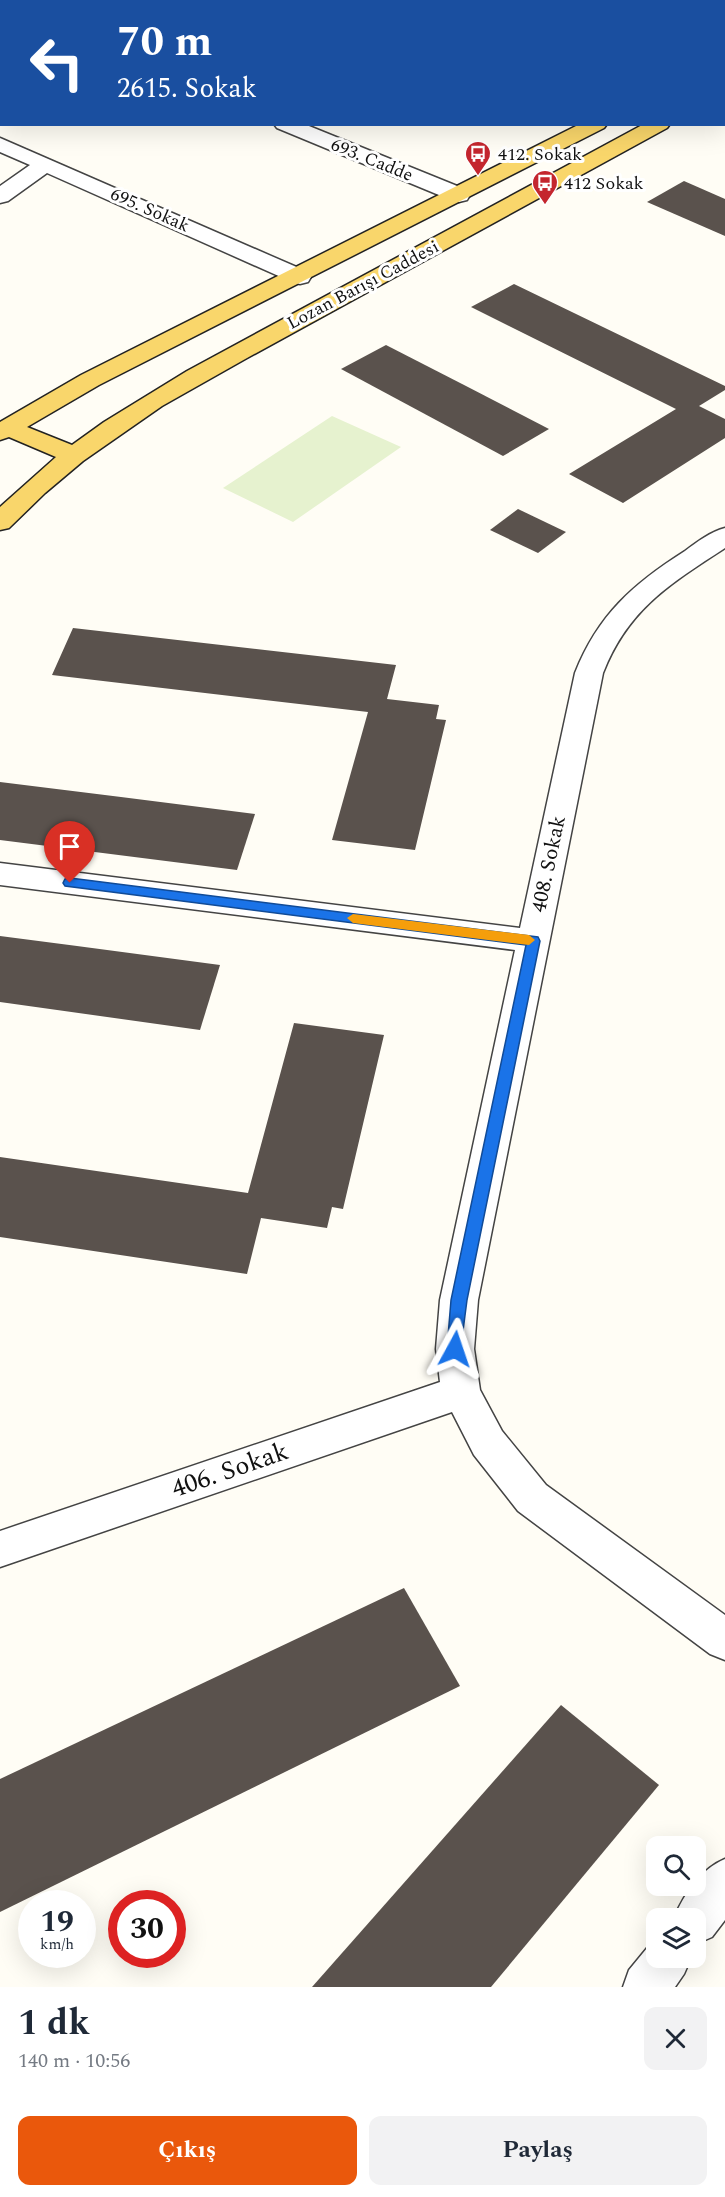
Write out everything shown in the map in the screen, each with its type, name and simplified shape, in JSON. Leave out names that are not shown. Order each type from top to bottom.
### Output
[{"type":"main road","name":"Lozan Barışı Caddesi","points":[[2,429],[90,380],[300,277],[593,126]]},
{"type":"main road","name":"Lozan Barışı Caddesi","points":[[0,522],[9,501],[132,414],[177,386],[656,126]]},
{"type":"main road","name":"Lozan Barışı Caddesi","points":[[2,429],[37,437],[73,457]]},
{"type":"street","name":"693. Cadde","points":[[289,126],[459,195]]},
{"type":"street","name":"695. Sokak","points":[[0,144],[300,277]]},
{"type":"street","points":[[0,196],[46,164]]},
{"type":"street","name":"408. Sokak","points":[[725,536],[651,586],[624,611],[603,636],[589,673],[459,1300],[455,1349],[461,1392],[488,1443],[532,1498],[725,1640]]},
{"type":"street","points":[[0,874],[533,941]]},
{"type":"street","name":"406. Sokak","points":[[0,1549],[461,1392]]},
{"type":"street","points":[[706,1908],[725,1882]]},
{"type":"street","points":[[646,1987],[660,1968]]},
{"type":"green space","points":[[332,416],[401,447],[293,522],[223,488]]},
{"type":"building","points":[[684,181],[725,199],[725,236],[647,202]]},
{"type":"building","points":[[514,284],[725,386],[725,390],[699,406],[725,419],[725,438],[623,503],[569,474],[676,409],[471,307]]},
{"type":"building","points":[[386,345],[549,429],[503,456],[341,369]]},
{"type":"building","points":[[518,509],[566,532],[538,553],[490,530]]},
{"type":"building","points":[[73,628],[396,665],[387,699],[439,705],[436,719],[446,720],[415,850],[332,840],[368,712],[52,675]]},
{"type":"building","points":[[0,782],[255,814],[237,870],[0,840]]},
{"type":"building","points":[[0,936],[220,965],[200,1030],[0,1002]]},
{"type":"building","points":[[294,1023],[384,1035],[343,1209],[332,1207],[327,1228],[261,1218],[247,1274],[0,1237],[0,1157],[248,1193]]},
{"type":"building","points":[[404,1588],[460,1686],[45,1890],[18,1890],[18,1903],[0,1912],[0,1779]]},
{"type":"building","points":[[561,1705],[659,1785],[491,1987],[312,1987]]},
{"type":"slow traffic","points":[[353,918],[529,940]]},
{"type":"place","name":"412. Sokak","points":[[478,177]]},
{"type":"place","name":"412 Sokak","points":[[545,206]]},
{"type":"route","points":[[70,883],[533,941],[459,1300],[455,1349]]}]
